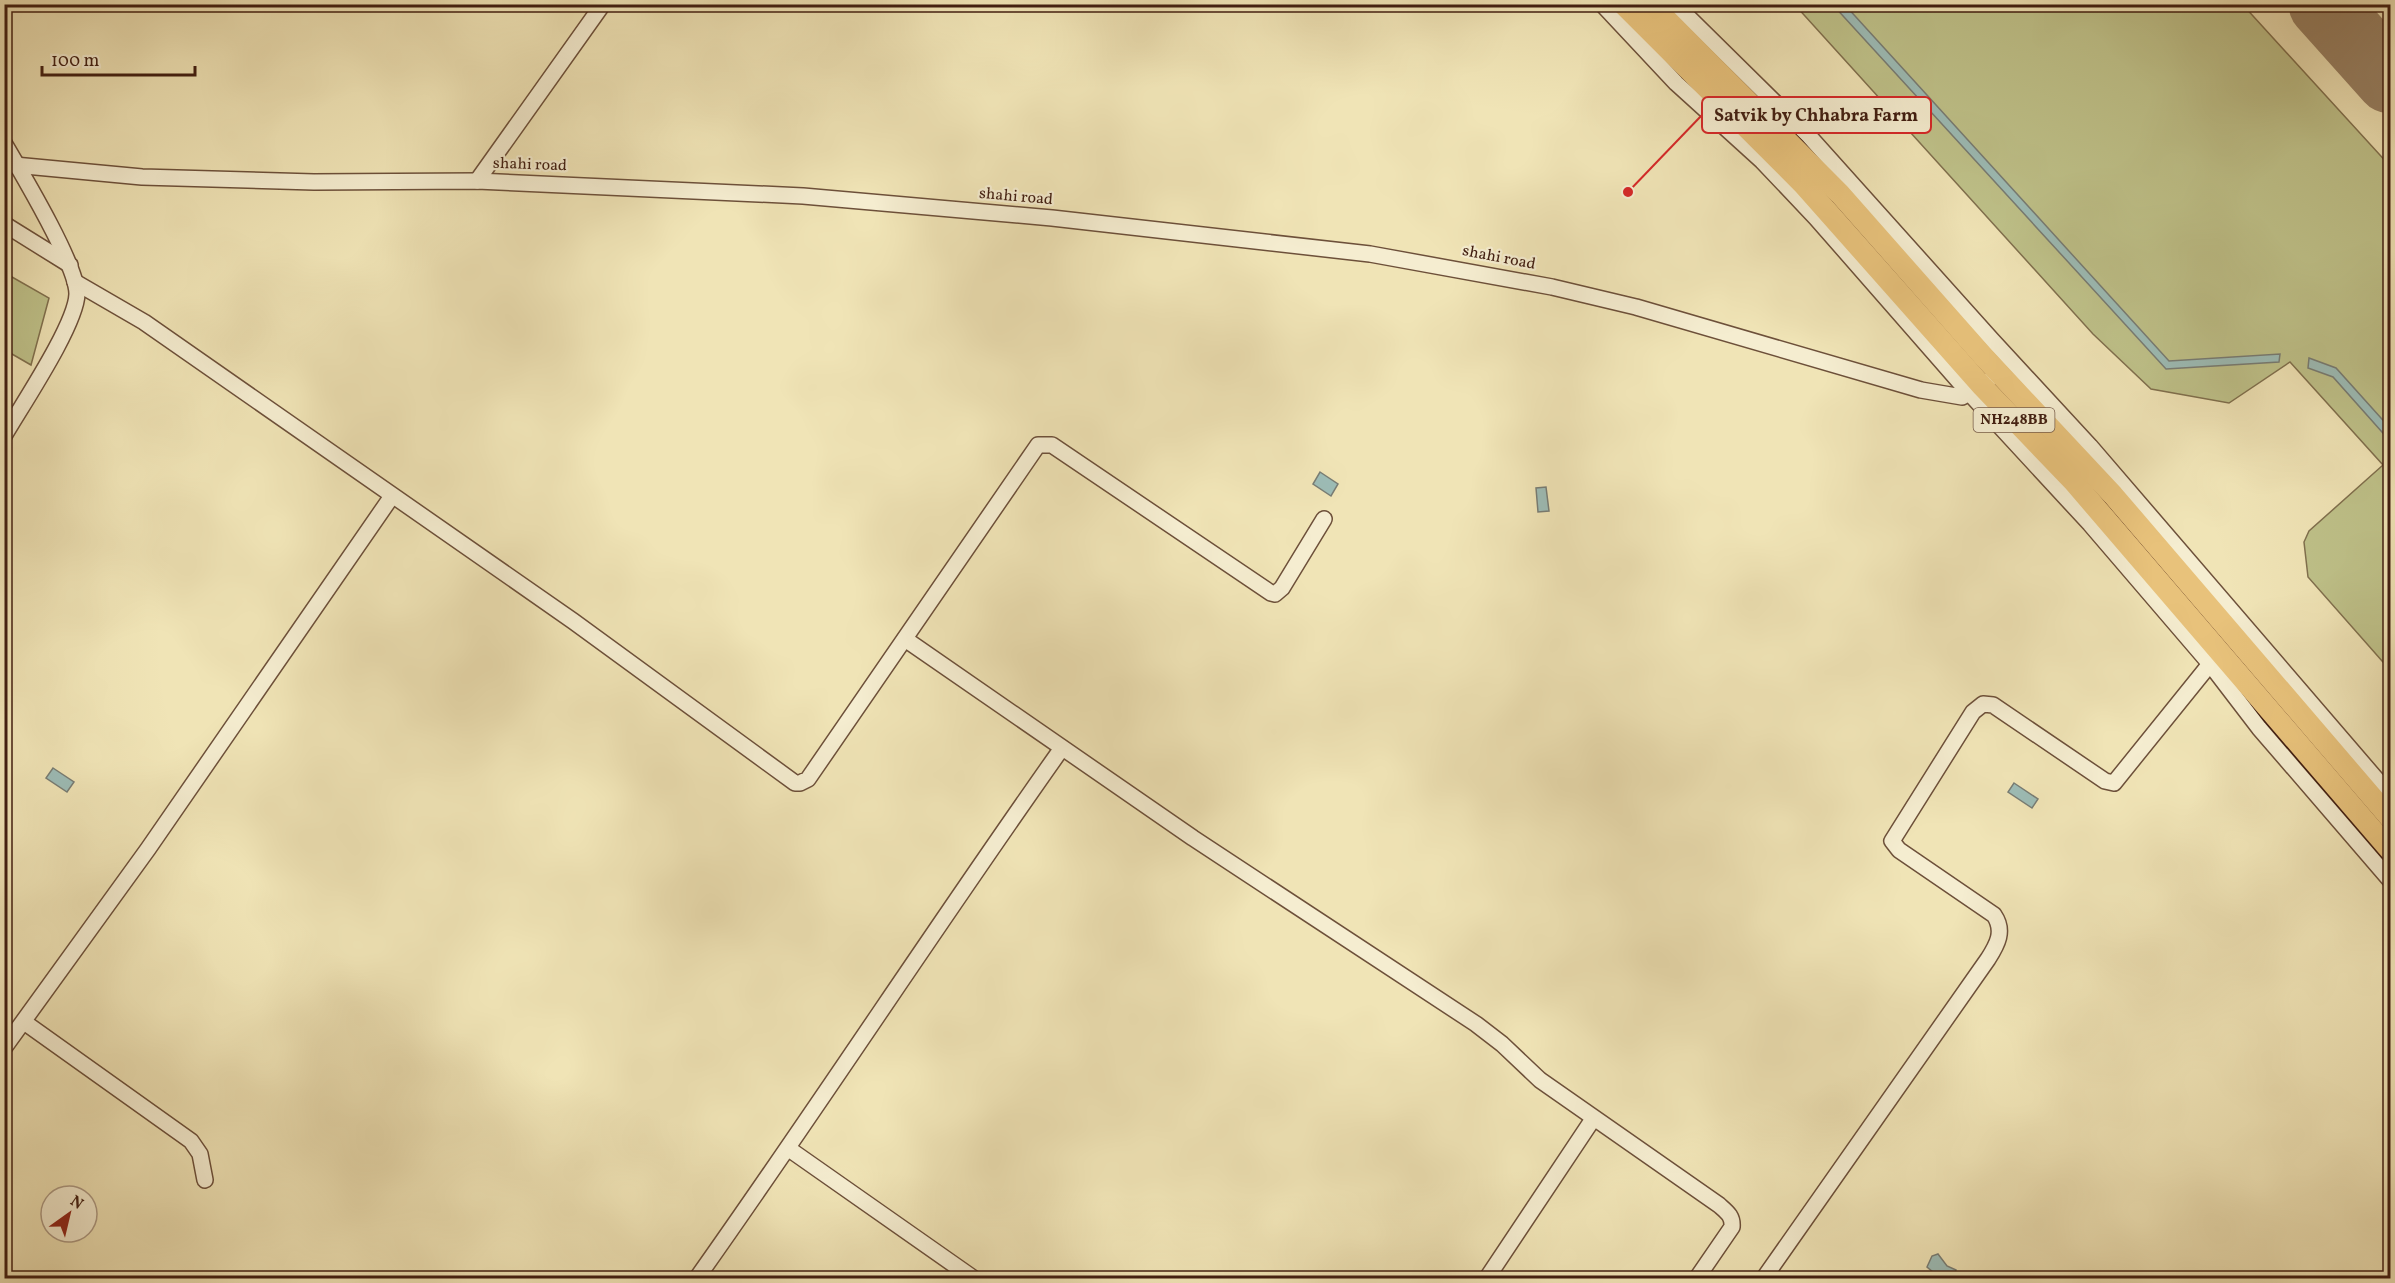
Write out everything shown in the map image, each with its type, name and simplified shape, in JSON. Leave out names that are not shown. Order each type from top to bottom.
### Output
[{"type":"highway","name":"NH248BB","points":[[1623,4],[1803,184],[2073,481],[2391,850]]},
{"type":"highway","name":"NH248BB","points":[[1651,4],[1816,168],[1983,384],[2113,495],[2391,818]]},
{"type":"street","points":[[477,181],[603,4]]},
{"type":"street","points":[[1602,4],[1676,83],[1789,189],[1983,384],[2090,524],[2210,664],[2259,728],[2391,880]]},
{"type":"street","points":[[1676,4],[1816,144],[2109,466],[2391,795]]},
{"type":"street","points":[[4,142],[11,165],[70,265],[77,293],[70,321],[4,436]]},
{"type":"street","name":"shahi road","points":[[11,165],[142,177],[314,182],[477,181],[803,196],[1052,218],[1370,254],[1552,287],[1636,307],[1921,390],[1962,397],[1983,384]]},
{"type":"street","points":[[4,224],[70,265]]},
{"type":"street","points":[[75,282],[144,321],[573,621],[795,783],[808,779],[1034,450],[1044,443],[1052,445],[1270,593],[1275,594],[1282,588],[1324,519]]},
{"type":"street","points":[[4,1048],[155,839],[392,496]]},
{"type":"street","points":[[905,639],[1277,895],[1484,1029],[1540,1080],[1728,1213],[1733,1220],[1729,1234],[1697,1278]]},
{"type":"street","points":[[1764,1278],[1988,960],[1999,938],[2000,928],[1994,915],[1899,850],[1892,841],[1973,712],[1983,704],[1993,705],[2105,781],[2114,783],[2210,664]]},
{"type":"street","points":[[697,1278],[789,1149],[961,890],[1062,748]]},
{"type":"street","points":[[24,1022],[191,1141],[200,1154],[205,1180]]},
{"type":"street","points":[[1487,1278],[1593,1119]]},
{"type":"street","points":[[789,1149],[973,1278]]},
{"type":"green space","points":[[1795,5],[2243,5],[2390,166],[2390,670],[2308,577],[2304,542],[2309,531],[2383,465],[2290,362],[2229,403],[2151,389],[2093,334]]},
{"type":"green space","points":[[5,273],[49,298],[31,365],[5,350]]},
{"type":"water","points":[[1833,5],[1845,5],[2169,361],[2280,354],[2279,362],[2166,369]]},
{"type":"water","points":[[2309,358],[2336,368],[2390,428],[2390,441],[2333,377],[2308,368]]},
{"type":"water","points":[[1320,472],[1338,484],[1331,496],[1313,484]]},
{"type":"water","points":[[1546,487],[1549,511],[1538,512],[1536,488]]},
{"type":"water","points":[[53,768],[74,782],[67,792],[46,778]]},
{"type":"water","points":[[2014,783],[2038,799],[2032,808],[2008,792]]},
{"type":"water","points":[[1938,1254],[1947,1266],[1956,1270],[1954,1278],[1940,1278],[1927,1267],[1932,1256]]},
{"type":"taxiway","points":[[2335,4],[2382,70]]},
{"type":"runway","points":[[2323,4],[2390,79]]},
{"type":"tunnel","points":[[1726,65],[1773,110]]},
{"type":"place","name":"Satvik by Chhabra Farm","points":[[1628,192]]}]
